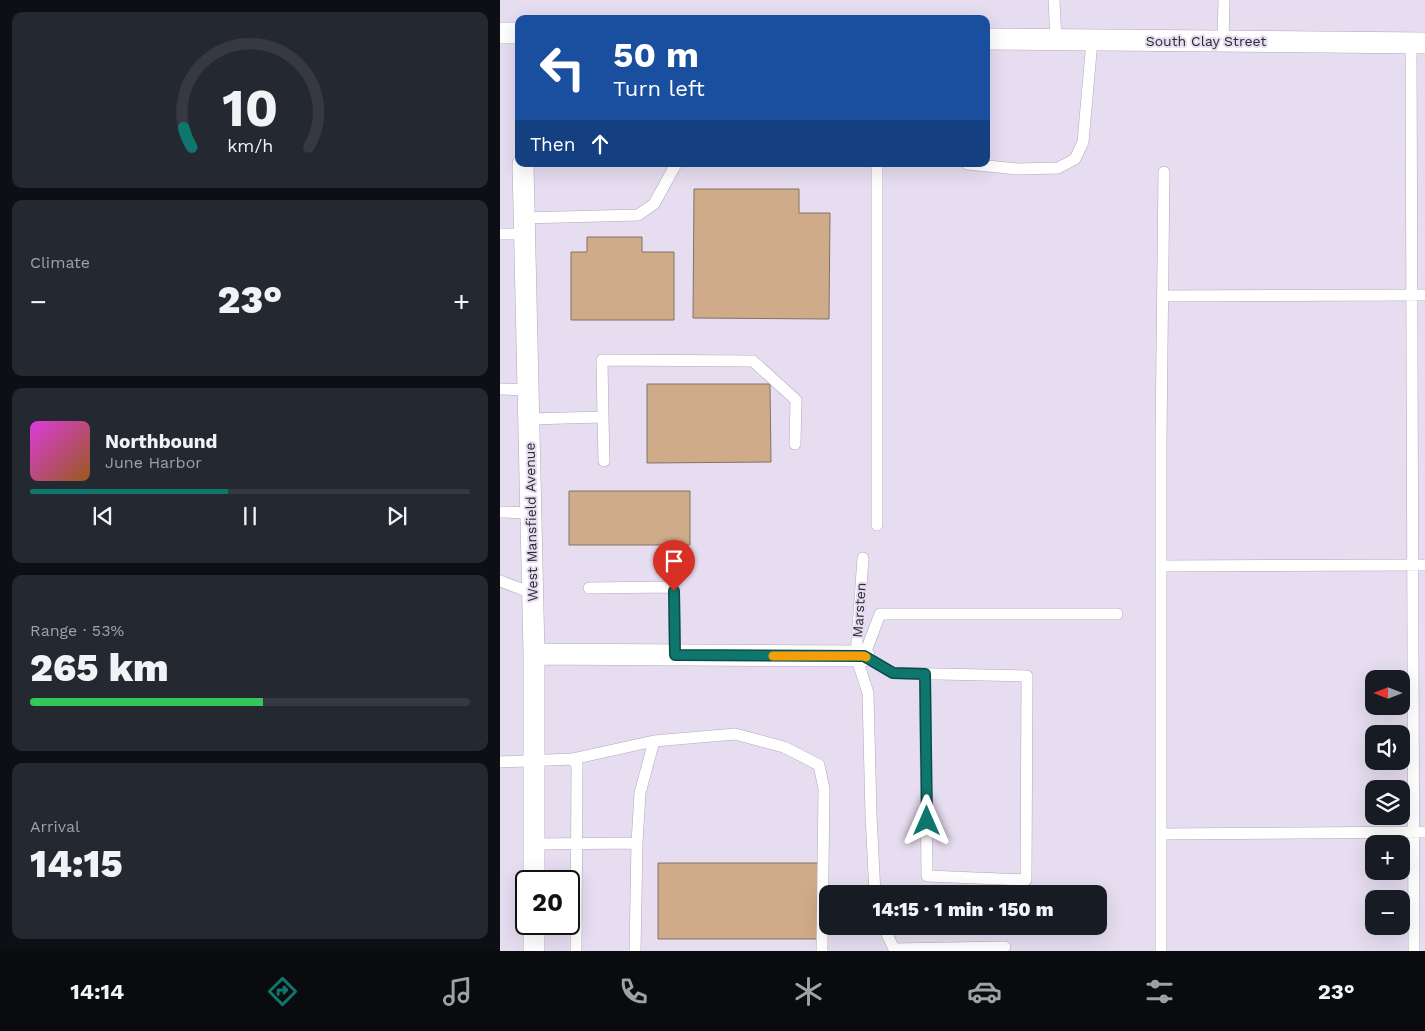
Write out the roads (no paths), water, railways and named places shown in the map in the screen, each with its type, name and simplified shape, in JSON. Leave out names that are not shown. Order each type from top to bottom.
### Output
[{"type":"street","points":[[500,33],[515,33]]},
{"type":"street","name":"South Clay Street","points":[[990,39],[1418,43]]},
{"type":"street","name":"West Mansfield Avenue","points":[[523,167],[534,654],[534,870]]},
{"type":"street","points":[[534,654],[860,656]]},
{"type":"street","points":[[534,935],[534,951]]},
{"type":"lane","points":[[1054,0],[1056,40]]},
{"type":"lane","points":[[1224,0],[1224,42]]},
{"type":"lane","points":[[990,166],[1017,169],[1058,168],[1075,159],[1083,142],[1092,41]]},
{"type":"lane","points":[[1414,951],[1419,832],[1413,565],[1412,295],[1418,43]]},
{"type":"lane","points":[[500,234],[524,226],[638,215],[654,204],[674,167]]},
{"type":"lane","points":[[877,167],[877,525]]},
{"type":"lane","points":[[1162,951],[1162,296],[1164,172]]},
{"type":"lane","points":[[1162,296],[1425,295]]},
{"type":"lane","points":[[604,461],[602,360],[754,361],[796,400],[795,444]]},
{"type":"lane","points":[[500,389],[528,390]]},
{"type":"lane","points":[[529,419],[603,417]]},
{"type":"lane","points":[[500,512],[531,512]]},
{"type":"lane","name":"Marsten","points":[[862,558],[860,656],[868,693],[875,885]]},
{"type":"lane","points":[[1162,566],[1425,565]]},
{"type":"lane","points":[[500,581],[532,593]]},
{"type":"lane","points":[[589,588],[670,587],[674,591],[675,655]]},
{"type":"lane","points":[[925,674],[927,876],[1026,880],[1027,676],[893,673],[860,656],[880,614],[1117,614]]},
{"type":"lane","points":[[500,762],[572,759],[654,741],[735,734],[784,747],[819,765],[824,789],[822,951]]},
{"type":"lane","points":[[635,951],[640,793],[654,741]]},
{"type":"lane","points":[[572,759],[577,765],[576,951]]},
{"type":"lane","points":[[1162,834],[1419,832]]},
{"type":"lane","points":[[534,844],[637,843]]},
{"type":"lane","points":[[887,935],[894,949],[1005,947]]}]
